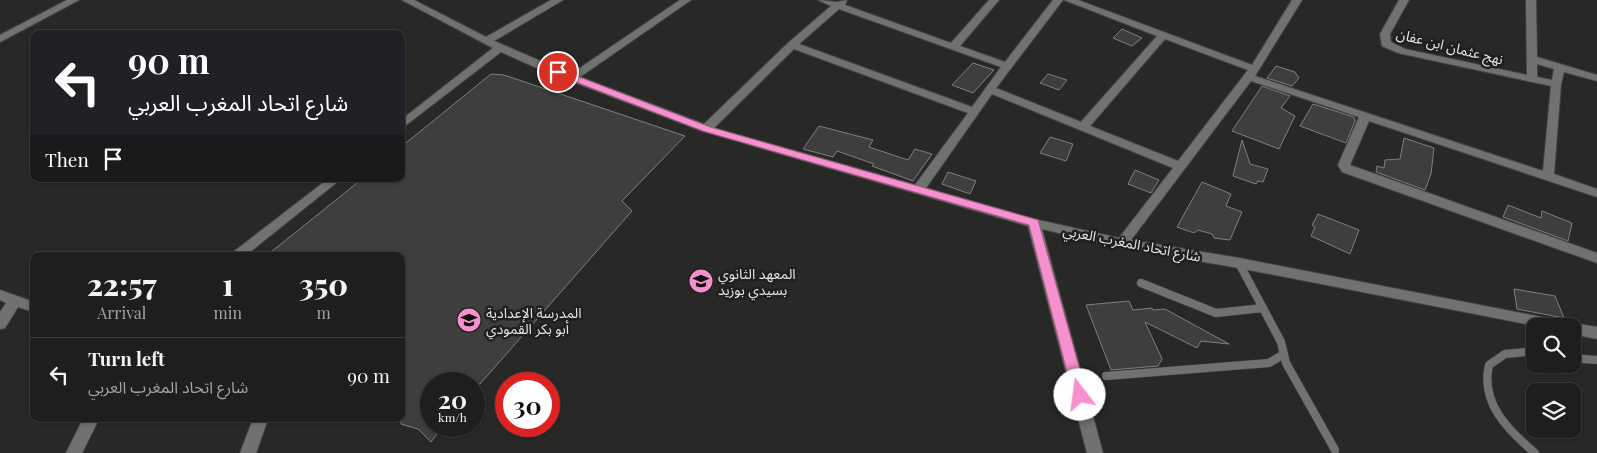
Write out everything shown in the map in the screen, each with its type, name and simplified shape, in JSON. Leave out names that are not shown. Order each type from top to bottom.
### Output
[{"type":"street","points":[[0,39],[74,0]]},
{"type":"street","name":"شارع اتحاد المغرب العربي","points":[[407,0],[500,48],[572,78],[706,129],[918,190],[1034,222],[1122,243],[1239,263],[1526,319]]},
{"type":"street","points":[[486,41],[558,0]]},
{"type":"street","points":[[572,78],[686,0]]},
{"type":"street","points":[[823,0],[841,3],[1007,66]]},
{"type":"street","points":[[953,47],[994,0]]},
{"type":"street","points":[[918,190],[1007,66],[1058,0]]},
{"type":"street","points":[[1069,0],[1365,117],[1597,192]]},
{"type":"street","points":[[1122,243],[1252,73],[1298,0]]},
{"type":"street","name":"نهج عثمان ابن عفان","points":[[1404,0],[1385,34],[1386,44],[1410,53],[1556,84]]},
{"type":"street","points":[[1531,0],[1532,79]]},
{"type":"street","points":[[706,129],[792,45],[841,3]]},
{"type":"street","points":[[1082,128],[1163,36]]},
{"type":"street","points":[[792,45],[975,112]]},
{"type":"street","points":[[405,123],[500,48]]},
{"type":"street","points":[[1532,58],[1597,78]]},
{"type":"street","points":[[1548,176],[1556,84],[1560,67]]},
{"type":"street","points":[[991,90],[1180,167]]},
{"type":"street","points":[[1365,117],[1344,165],[1346,169],[1597,258]]},
{"type":"street","points":[[242,252],[331,182]]},
{"type":"street","points":[[1034,222],[1095,453]]},
{"type":"street","points":[[0,295],[30,306]]},
{"type":"street","points":[[0,324],[14,300]]},
{"type":"street","points":[[1581,330],[1597,333]]},
{"type":"street","points":[[74,453],[90,422]]},
{"type":"street","points":[[248,453],[259,422]]},
{"type":"lane","points":[[1239,263],[1281,342],[1286,362],[1334,450]]},
{"type":"lane","points":[[1141,284],[1216,313],[1263,308]]},
{"type":"lane","points":[[1526,352],[1505,354],[1489,364],[1486,383],[1491,400],[1500,415],[1534,453]]},
{"type":"lane","points":[[1106,376],[1269,363],[1284,354]]},
{"type":"lane","points":[[1581,359],[1597,360]]},
{"type":"building","points":[[1122,29],[1142,38],[1132,46],[1113,38]]},
{"type":"building","points":[[973,63],[994,70],[973,93],[952,85]]},
{"type":"building","points":[[1276,66],[1295,72],[1299,78],[1292,86],[1267,78]]},
{"type":"building","name":"المدرسة الإعدادية أبو بكر القمودي","points":[[491,74],[504,75],[685,136],[622,201],[632,211],[485,378],[485,372],[420,372],[420,431],[401,424],[401,422],[405,422],[405,252],[271,252],[358,182],[405,182],[405,144]]},
{"type":"building","points":[[1048,74],[1067,80],[1059,90],[1040,83]]},
{"type":"building","points":[[1262,86],[1290,96],[1281,108],[1295,116],[1279,149],[1232,131]]},
{"type":"building","points":[[1313,104],[1354,117],[1355,121],[1346,143],[1300,126]]},
{"type":"building","points":[[819,126],[873,140],[869,147],[908,160],[915,149],[932,154],[913,181],[837,151],[833,157],[803,149]]},
{"type":"building","points":[[1050,137],[1073,144],[1066,161],[1040,153]]},
{"type":"building","points":[[1404,138],[1434,148],[1431,174],[1425,190],[1376,172],[1377,166],[1384,168],[1385,160],[1400,159]]},
{"type":"building","points":[[1242,140],[1250,164],[1268,169],[1263,182],[1258,181],[1256,184],[1233,176]]},
{"type":"building","points":[[1135,170],[1159,180],[1151,193],[1128,184]]},
{"type":"building","points":[[948,172],[976,181],[970,194],[942,184]]},
{"type":"building","points":[[1202,182],[1231,194],[1226,206],[1242,212],[1230,240],[1214,238],[1212,234],[1198,230],[1194,233],[1177,227]]},
{"type":"building","points":[[1508,205],[1541,218],[1542,211],[1572,223],[1568,241],[1503,217]]},
{"type":"building","points":[[1318,214],[1359,230],[1350,254],[1311,236],[1315,227],[1312,225]]},
{"type":"building","points":[[1514,289],[1555,296],[1564,318],[1517,309]]},
{"type":"building","points":[[1129,301],[1133,310],[1165,309],[1229,344],[1201,341],[1197,348],[1145,322],[1162,359],[1158,366],[1111,370],[1086,305]]},
{"type":"building","name":"المدرسة الإعدادية أبو بكر القمودي","points":[[426,437],[435,437],[431,442]]},
{"type":"place","name":"المعهد الثانوي بسيدي بوزيد","points":[[701,281]]},
{"type":"place","name":"المدرسة الإعدادية أبو بكر القمودي","points":[[469,320]]},
{"type":"route","points":[[558,72],[706,129],[1034,222],[1080,395]]}]
